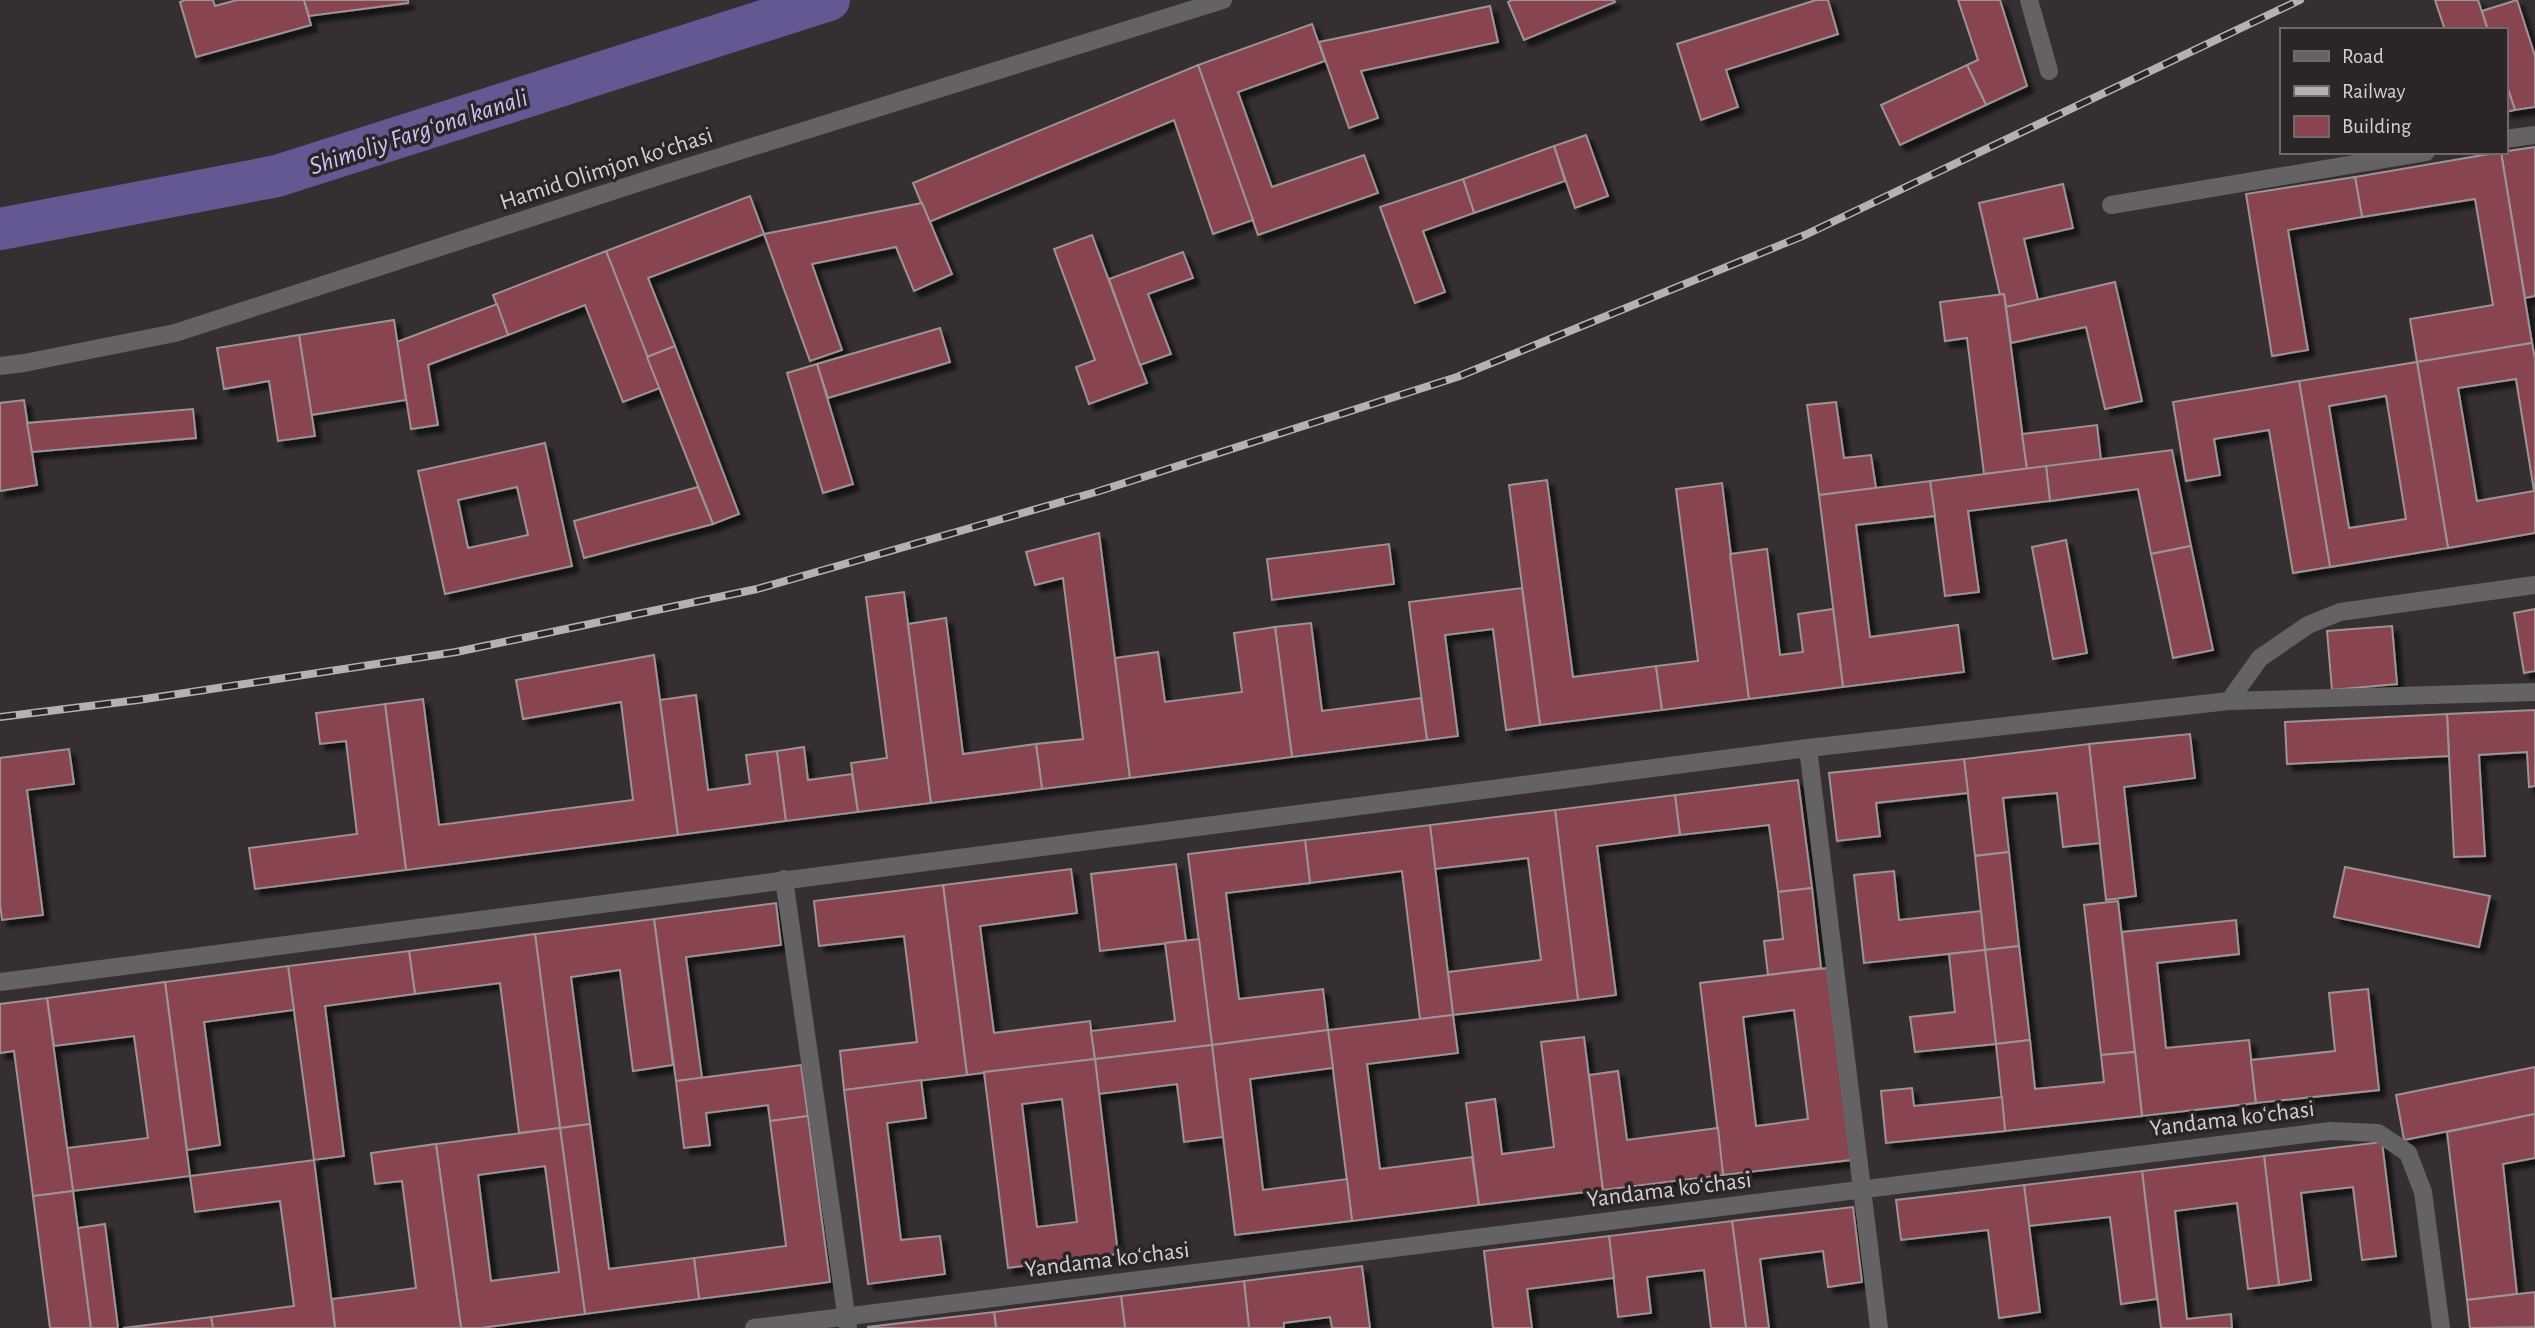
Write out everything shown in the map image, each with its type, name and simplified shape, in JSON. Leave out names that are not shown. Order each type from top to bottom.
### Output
[{"type":"street","name":"Hamid Olimjon koʻchasi","points":[[0,366],[175,333],[662,175],[1223,0]]},
{"type":"street","points":[[2029,0],[2049,71]]},
{"type":"street","points":[[2507,139],[2535,135]]},
{"type":"street","points":[[2111,205],[2414,154]]},
{"type":"street","points":[[2229,701],[2260,658],[2308,625],[2340,612],[2535,584]]},
{"type":"street","points":[[0,982],[1808,748],[2229,701],[2535,692]]},
{"type":"street","points":[[1808,748],[1879,1328]]},
{"type":"street","points":[[784,880],[847,1322]]},
{"type":"street","name":"Yandama koʻchasi","points":[[754,1328],[847,1322],[2330,1130],[2378,1133],[2409,1153],[2423,1192],[2441,1328]]},
{"type":"building","points":[[213,0],[215,6],[237,0],[304,0],[311,25],[196,57],[180,2]]},
{"type":"building","points":[[304,0],[408,0],[408,3],[309,16]]},
{"type":"building","points":[[1816,0],[1828,0],[1838,34],[1726,70],[1738,107],[1701,120],[1677,44]]},
{"type":"building","points":[[1958,0],[2000,0],[2027,86],[1986,105],[1967,65],[1978,60]]},
{"type":"building","points":[[2435,0],[2478,0],[2487,28],[2444,28]]},
{"type":"building","points":[[2517,0],[2535,56],[2535,107],[2515,110],[2507,86],[2507,28],[2487,28],[2482,11]]},
{"type":"building","points":[[1508,2],[1615,2],[1524,40]]},
{"type":"building","points":[[1490,6],[1498,42],[1361,71],[1378,118],[1349,128],[1319,42]]},
{"type":"building","points":[[1312,24],[1325,61],[1238,92],[1272,187],[1364,155],[1378,193],[1258,235],[1198,65]]},
{"type":"building","points":[[1198,65],[1253,220],[1213,234],[1174,120],[929,222],[913,183]]},
{"type":"building","points":[[1967,65],[1986,105],[1900,145],[1881,105]]},
{"type":"building","points":[[2507,86],[2515,110],[2507,112]]},
{"type":"building","points":[[1586,135],[1608,196],[1575,208],[1554,146]]},
{"type":"building","points":[[1554,146],[1565,181],[1474,213],[1463,179]]},
{"type":"building","points":[[2535,147],[2535,296],[2525,298],[2501,154],[2507,154],[2507,151]]},
{"type":"building","points":[[2501,154],[2532,343],[2417,362],[2410,319],[2493,305],[2475,199],[2362,217],[2355,177]]},
{"type":"building","points":[[2355,177],[2362,217],[2288,230],[2308,350],[2272,356],[2246,194]]},
{"type":"building","points":[[1463,179],[1474,213],[1423,231],[1445,292],[1415,303],[1380,207]]},
{"type":"building","points":[[2063,184],[2073,228],[2024,239],[2038,300],[2006,307],[2004,294],[2000,295],[1979,203]]},
{"type":"building","points":[[750,196],[764,234],[648,278],[675,346],[647,357],[606,251]]},
{"type":"building","points":[[922,203],[952,274],[914,291],[896,247],[812,264],[842,350],[810,361],[764,234]]},
{"type":"building","points":[[1092,235],[1147,383],[1089,404],[1076,367],[1095,360],[1054,249]]},
{"type":"building","points":[[606,251],[660,388],[623,402],[585,305],[508,335],[493,295]]},
{"type":"building","points":[[1183,252],[1193,278],[1148,294],[1171,354],[1140,365],[1109,279]]},
{"type":"building","points":[[2115,282],[2142,401],[2105,409],[2086,327],[2011,343],[2006,307]]},
{"type":"building","points":[[2004,294],[2027,469],[1984,474],[1967,338],[1945,341],[1940,302]]},
{"type":"building","points":[[497,304],[508,335],[428,365],[438,425],[411,429],[397,342]]},
{"type":"building","points":[[394,320],[406,400],[311,415],[299,335]]},
{"type":"building","points":[[940,328],[950,362],[828,398],[817,364]]},
{"type":"building","points":[[299,335],[315,436],[278,441],[269,381],[224,389],[217,348]]},
{"type":"building","points":[[2532,343],[2535,359],[2535,533],[2448,548],[2417,362]],"holes":[[[2516,379],[2534,491],[2477,501],[2458,388]]]},
{"type":"building","points":[[675,346],[739,514],[713,524],[647,357]]},
{"type":"building","points":[[2417,362],[2448,548],[2330,567],[2299,381]],"holes":[[[2386,396],[2406,519],[2349,528],[2329,406]]]},
{"type":"building","points":[[817,364],[853,484],[823,493],[787,373]]},
{"type":"building","points":[[2299,381],[2330,567],[2293,573],[2269,430],[2214,439],[2220,475],[2186,481],[2173,402]]},
{"type":"building","points":[[24,400],[37,485],[0,491],[0,403]]},
{"type":"building","points":[[1836,402],[1844,458],[1871,455],[1876,488],[1819,495],[1807,405]]},
{"type":"building","points":[[193,409],[196,438],[32,452],[27,423]]},
{"type":"building","points":[[2097,425],[2101,460],[2027,469],[2022,434]]},
{"type":"building","points":[[545,443],[572,566],[445,594],[418,471]],"holes":[[[517,487],[528,535],[468,548],[458,500]]]},
{"type":"building","points":[[2172,450],[2191,546],[2151,554],[2138,489],[2050,501],[2046,466]]},
{"type":"building","points":[[2046,466],[2050,501],[1968,511],[1979,592],[1945,596],[1930,481]]},
{"type":"building","points":[[1547,480],[1573,677],[1656,666],[1662,710],[1540,725],[1509,485]]},
{"type":"building","points":[[1930,481],[1935,516],[1856,525],[1870,637],[1958,625],[1964,672],[1843,687],[1819,495]]},
{"type":"building","points":[[1722,483],[1749,699],[1662,710],[1656,666],[1698,661],[1676,489]]},
{"type":"building","points":[[698,487],[713,524],[584,558],[574,521]]},
{"type":"building","points":[[1099,533],[1130,778],[1042,789],[1036,744],[1083,739],[1063,578],[1035,585],[1026,552]]},
{"type":"building","points":[[2066,540],[2087,653],[2053,659],[2032,547]]},
{"type":"building","points":[[1389,544],[1394,584],[1272,600],[1267,559]]},
{"type":"building","points":[[2191,546],[2213,650],[2173,658],[2151,554]]},
{"type":"building","points":[[1767,549],[1780,655],[1803,652],[1798,614],[1833,609],[1843,687],[1749,699],[1730,554]]},
{"type":"building","points":[[1522,588],[1540,725],[1506,730],[1493,629],[1445,635],[1458,736],[1427,740],[1409,602]]},
{"type":"building","points":[[904,592],[931,803],[858,812],[851,763],[887,758],[866,597]]},
{"type":"building","points":[[2535,609],[2535,671],[2524,673],[2514,613]]},
{"type":"building","points":[[946,618],[963,754],[1036,744],[1042,789],[931,803],[908,624]]},
{"type":"building","points":[[1311,623],[1322,711],[1421,698],[1427,740],[1292,757],[1275,627]]},
{"type":"building","points":[[2392,626],[2397,684],[2332,690],[2327,631]]},
{"type":"building","points":[[1275,627],[1292,757],[1130,778],[1115,658],[1158,652],[1165,702],[1242,692],[1234,633]]},
{"type":"building","points":[[654,655],[678,835],[406,870],[385,704],[423,699],[439,825],[633,800],[621,702],[523,719],[516,680]]},
{"type":"building","points":[[696,695],[708,790],[750,784],[746,755],[777,751],[786,821],[678,835],[660,700]]},
{"type":"building","points":[[385,704],[406,870],[255,889],[249,848],[357,834],[346,741],[320,744],[316,713]]},
{"type":"building","points":[[2535,710],[2535,786],[2529,787],[2527,752],[2479,755],[2485,856],[2454,857],[2447,714]]},
{"type":"building","points":[[2447,714],[2449,756],[2287,764],[2285,722]]},
{"type":"building","points":[[2190,734],[2195,778],[2124,787],[2136,896],[2106,900],[2089,744]]},
{"type":"building","points":[[2089,744],[2100,843],[2063,847],[2057,793],[2003,798],[2009,852],[1975,856],[1964,759]]},
{"type":"building","points":[[804,747],[808,780],[852,774],[858,812],[786,821],[777,751]]},
{"type":"building","points":[[69,749],[74,784],[27,790],[43,915],[2,920],[0,758]]},
{"type":"building","points":[[1964,759],[1968,793],[1876,803],[1880,836],[1837,841],[1829,773]]},
{"type":"building","points":[[1798,780],[1812,888],[1778,892],[1769,825],[1680,835],[1675,795]]},
{"type":"building","points":[[1675,795],[1680,835],[1597,846],[1616,995],[1578,1000],[1555,810]]},
{"type":"building","points":[[1555,810],[1578,1000],[1453,1015],[1448,972],[1541,960],[1528,858],[1435,869],[1430,825]]},
{"type":"building","points":[[1430,825],[1453,1015],[1420,1019],[1402,871],[1310,883],[1305,840]]},
{"type":"building","points":[[1305,840],[1310,883],[1226,893],[1239,999],[1323,989],[1328,1030],[1212,1045],[1188,854]]},
{"type":"building","points":[[2009,852],[2019,946],[1985,950],[1975,856]]},
{"type":"building","points":[[1176,864],[1186,941],[1100,951],[1091,874]]},
{"type":"building","points":[[2345,867],[2490,896],[2479,947],[2334,917]]},
{"type":"building","points":[[1071,869],[1077,913],[980,926],[994,1033],[1090,1021],[1095,1059],[967,1075],[943,885]]},
{"type":"building","points":[[1894,871],[1899,920],[1981,911],[1985,950],[1864,963],[1854,875]]},
{"type":"building","points":[[943,885],[967,1075],[844,1090],[840,1051],[917,1042],[904,936],[819,946],[814,901]]},
{"type":"building","points":[[1812,888],[1821,968],[1768,975],[1764,941],[1783,939],[1778,892]]},
{"type":"building","points":[[2118,901],[2135,1052],[2101,1055],[2084,905]]},
{"type":"building","points":[[776,903],[781,945],[686,957],[702,1078],[676,1081],[654,919]]},
{"type":"building","points":[[654,919],[673,1065],[633,1071],[620,970],[571,977],[590,1124],[560,1128],[535,934]]},
{"type":"building","points":[[2236,920],[2239,954],[2157,963],[2166,1048],[2249,1040],[2256,1103],[2142,1116],[2122,932]]},
{"type":"building","points":[[535,934],[560,1128],[519,1133],[500,983],[415,994],[409,951]]},
{"type":"building","points":[[1199,939],[1212,1045],[1095,1059],[1091,1031],[1175,1021],[1165,943]]},
{"type":"building","points":[[2019,946],[2030,1040],[1996,1044],[1985,950]]},
{"type":"building","points":[[1985,950],[1996,1044],[1915,1052],[1910,1017],[1955,1012],[1949,954]]},
{"type":"building","points":[[409,951],[415,994],[325,1006],[344,1156],[314,1160],[288,966]]},
{"type":"building","points":[[288,966],[294,1010],[204,1022],[220,1145],[187,1150],[165,982]]},
{"type":"building","points":[[1827,968],[1851,1160],[1723,1175],[1700,983]],"holes":[[[1794,1010],[1808,1119],[1756,1126],[1743,1017]]]},
{"type":"building","points":[[165,982],[190,1176],[73,1191],[67,1148],[148,1138],[134,1036],[54,1046],[47,998]]},
{"type":"building","points":[[2368,989],[2379,1090],[2256,1103],[2251,1060],[2335,1051],[2329,993]]},
{"type":"building","points":[[47,998],[73,1191],[33,1196],[14,1051],[0,1053],[0,1004]]},
{"type":"building","points":[[1453,1015],[1458,1053],[1367,1064],[1380,1169],[1472,1157],[1479,1205],[1352,1221],[1328,1030]]},
{"type":"building","points":[[1328,1030],[1333,1068],[1250,1079],[1263,1190],[1347,1179],[1352,1221],[1235,1235],[1212,1045]]},
{"type":"building","points":[[1584,1037],[1603,1190],[1479,1205],[1466,1103],[1495,1099],[1502,1154],[1554,1147],[1541,1042]]},
{"type":"building","points":[[2030,1040],[2035,1089],[2104,1082],[2101,1055],[2135,1052],[2142,1116],[2005,1131],[1996,1044]]},
{"type":"building","points":[[1212,1045],[1223,1137],[1184,1142],[1177,1084],[1099,1094],[1095,1059]]},
{"type":"building","points":[[1095,1059],[1118,1254],[1008,1268],[984,1072]],"holes":[[[1062,1099],[1077,1222],[1037,1227],[1022,1104]]]},
{"type":"building","points":[[801,1065],[808,1116],[770,1121],[768,1105],[706,1113],[710,1145],[684,1148],[676,1081]]},
{"type":"building","points":[[2535,1067],[2535,1114],[2404,1140],[2396,1095]]},
{"type":"building","points":[[1618,1071],[1627,1140],[1718,1128],[1723,1175],[1603,1190],[1589,1075]]},
{"type":"building","points":[[921,1080],[926,1118],[887,1123],[901,1240],[940,1236],[945,1274],[868,1284],[844,1090]]},
{"type":"building","points":[[1912,1088],[1914,1106],[2002,1097],[2005,1131],[1886,1143],[1881,1091]]},
{"type":"building","points":[[2535,1114],[2535,1158],[2503,1164],[2517,1294],[2467,1300],[2447,1132]]},
{"type":"building","points":[[808,1116],[830,1282],[699,1299],[694,1258],[786,1246],[770,1121]]},
{"type":"building","points":[[590,1124],[609,1269],[694,1258],[699,1299],[585,1314],[560,1128]]},
{"type":"building","points":[[560,1128],[585,1314],[481,1328],[461,1328],[436,1144]],"holes":[[[545,1166],[559,1272],[491,1281],[478,1175]]]},
{"type":"building","points":[[2382,1142],[2396,1256],[2362,1260],[2353,1187],[2301,1193],[2311,1280],[2279,1285],[2264,1156]]},
{"type":"building","points":[[436,1144],[461,1328],[335,1328],[332,1299],[416,1288],[402,1181],[375,1184],[371,1153]]},
{"type":"building","points":[[2264,1156],[2279,1285],[2248,1289],[2237,1203],[2175,1211],[2187,1319],[2231,1314],[2232,1328],[2161,1328],[2142,1171]]},
{"type":"building","points":[[314,1160],[335,1328],[213,1328],[211,1317],[294,1306],[280,1201],[195,1212],[190,1176]]},
{"type":"building","points":[[2142,1171],[2157,1299],[2121,1304],[2110,1217],[2029,1226],[2024,1185]]},
{"type":"building","points":[[2024,1185],[2040,1312],[1999,1318],[1988,1230],[1901,1240],[1896,1200]]},
{"type":"building","points":[[73,1191],[91,1328],[50,1328],[33,1196]]},
{"type":"building","points":[[1853,1207],[1862,1282],[1828,1287],[1823,1251],[1760,1259],[1769,1328],[1746,1328],[1732,1221]]},
{"type":"building","points":[[1732,1221],[1746,1328],[1711,1328],[1704,1270],[1647,1277],[1651,1313],[1618,1317],[1609,1236]]},
{"type":"building","points":[[105,1224],[118,1328],[91,1328],[78,1228]]},
{"type":"building","points":[[1609,1236],[1614,1278],[1527,1289],[1532,1328],[1493,1328],[1484,1251]]},
{"type":"building","points":[[1362,1266],[1370,1328],[1332,1328],[1330,1317],[1284,1323],[1284,1328],[1249,1328],[1244,1281]]},
{"type":"building","points":[[1244,1281],[1249,1328],[1125,1328],[1121,1296]]},
{"type":"building","points":[[2535,1292],[2535,1327],[2470,1328],[2467,1300]]},
{"type":"building","points":[[1121,1296],[1125,1328],[996,1328],[994,1312]]},
{"type":"building","points":[[994,1312],[996,1328],[868,1328],[868,1327]]},
{"type":"building","points":[[211,1317],[213,1328],[123,1328]]},
{"type":"waterway","name":"Shimoliy Fargʻona kanali","points":[[0,229],[277,176],[829,0]]},
{"type":"railway","points":[[0,717],[138,700],[456,652],[757,589],[1096,492],[1457,377],[1805,235],[2300,0]]}]
